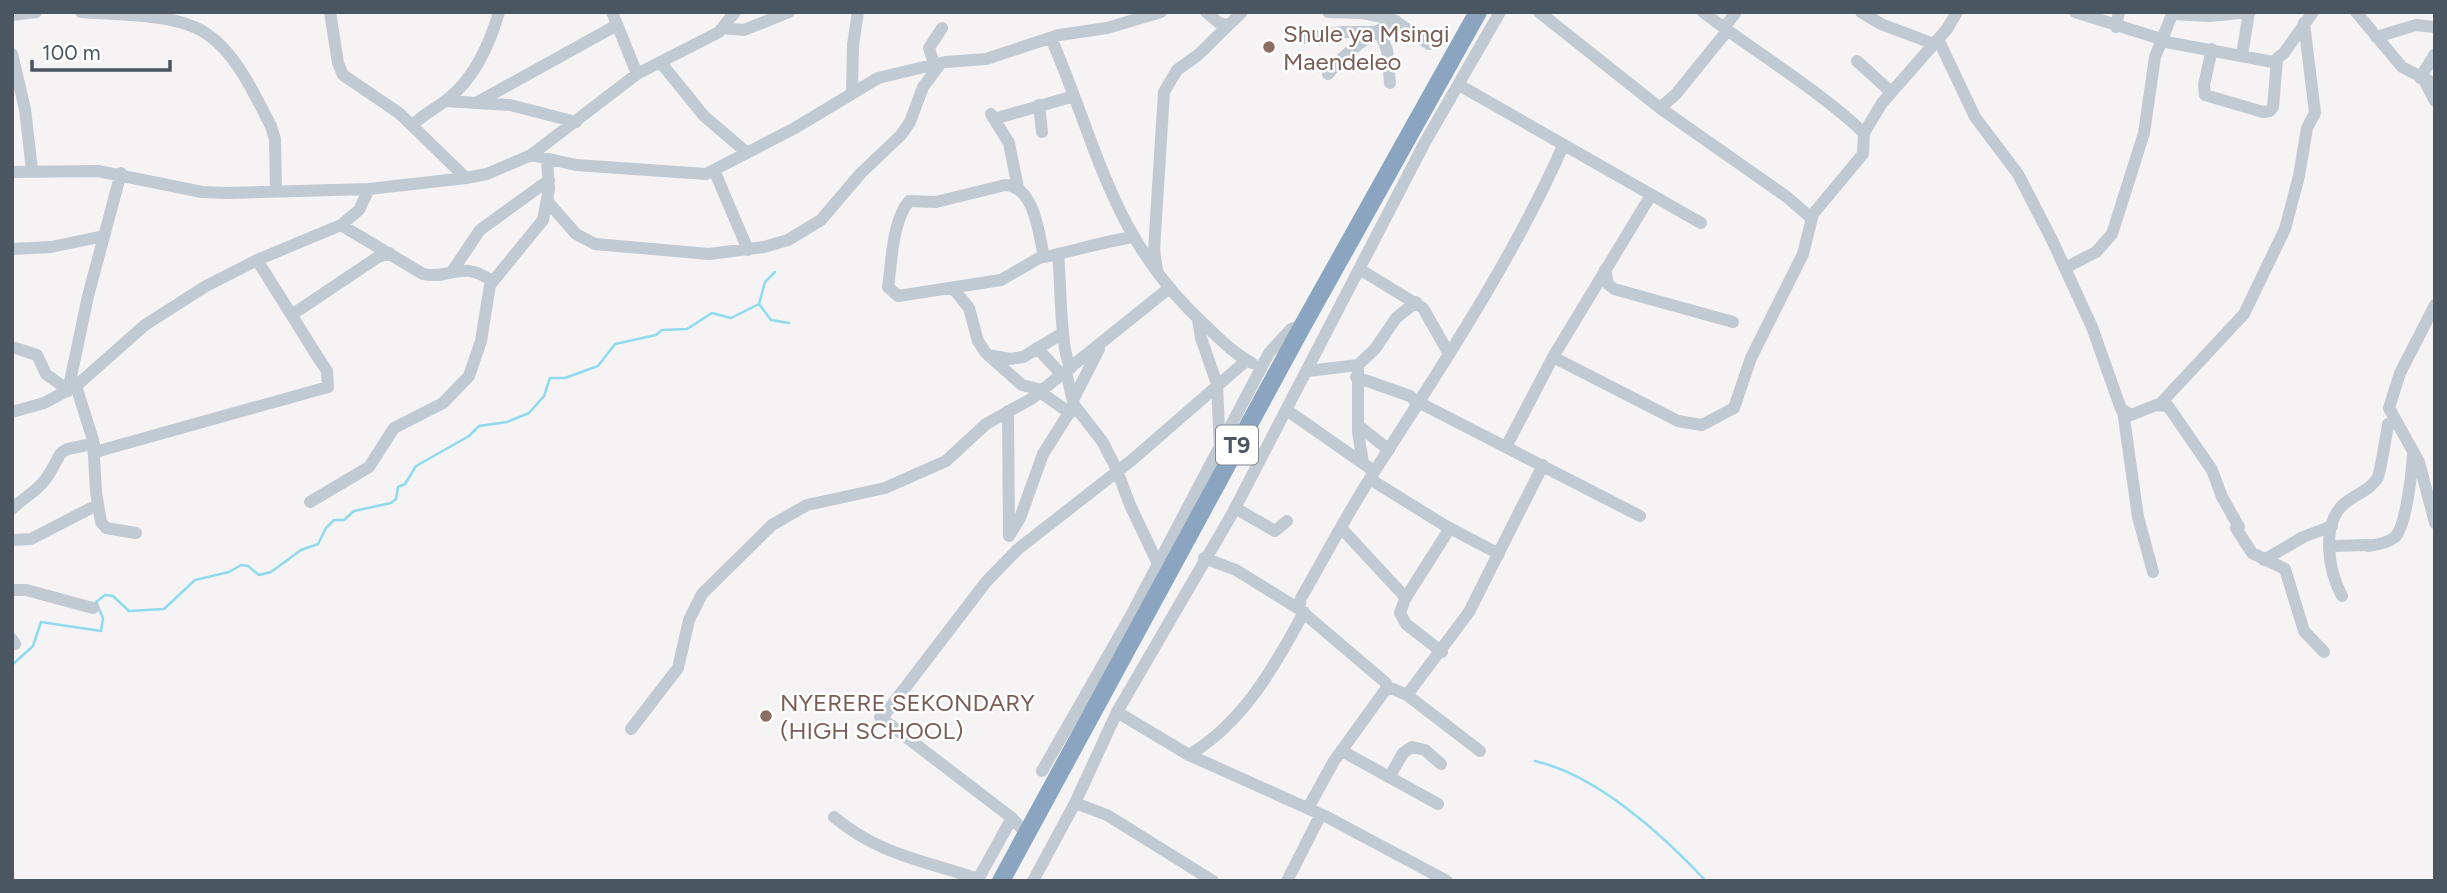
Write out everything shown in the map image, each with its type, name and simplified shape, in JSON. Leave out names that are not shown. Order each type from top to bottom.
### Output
[{"type":"highway","name":"T9","points":[[1001,881],[1303,325],[1478,12]]},
{"type":"street","points":[[12,15],[36,12]]},
{"type":"street","points":[[81,12],[187,24],[206,33],[224,48],[271,126],[275,139],[276,191]]},
{"type":"street","points":[[330,12],[338,63],[344,75],[413,125],[466,178]]},
{"type":"street","points":[[413,125],[445,101],[467,79],[487,44],[499,12]]},
{"type":"street","points":[[612,12],[637,75]]},
{"type":"street","points":[[12,173],[32,170],[121,173],[202,192],[369,189],[488,174],[531,155],[637,75],[722,28],[735,12]]},
{"type":"street","points":[[722,28],[744,30],[789,12]]},
{"type":"street","points":[[852,91],[853,45],[858,12]]},
{"type":"street","points":[[531,155],[547,160],[695,175],[714,170],[745,151],[795,128],[852,91],[878,78],[938,63],[986,58],[1051,38],[1161,12]]},
{"type":"street","points":[[1206,12],[1219,23],[1228,25]]},
{"type":"street","points":[[1157,274],[1154,250],[1164,92],[1177,70],[1198,55],[1242,12]]},
{"type":"street","points":[[1328,12],[1362,13],[1396,21],[1429,44]]},
{"type":"street","points":[[1033,881],[1075,803],[1117,712],[1235,508],[1288,411],[1424,144],[1500,12]]},
{"type":"street","points":[[1539,12],[1660,108],[1787,197],[1811,218]]},
{"type":"street","points":[[1703,12],[1770,58],[1839,110],[1864,133]]},
{"type":"street","points":[[1660,108],[1676,94],[1726,30],[1736,12]]},
{"type":"street","points":[[1861,12],[1881,24],[1936,41],[1975,117],[2018,174],[2065,268],[2123,411],[2138,517],[2153,572]]},
{"type":"street","points":[[1552,357],[1678,421],[1702,425],[1734,408],[1751,358],[1803,254],[1811,218],[1863,154],[1864,133],[1891,92],[1936,41],[1957,12]]},
{"type":"street","points":[[2116,27],[2119,12]]},
{"type":"street","points":[[2065,268],[2096,252],[2112,234],[2144,133],[2155,57],[2172,13],[2209,16],[2249,12],[2242,55]]},
{"type":"street","points":[[2212,49],[2204,85],[2205,95],[2263,112],[2270,111],[2273,107],[2277,60],[2313,12]]},
{"type":"street","points":[[2356,12],[2402,67],[2426,81],[2435,101]]},
{"type":"street","points":[[2082,14],[2161,40],[2253,56],[2262,62],[2277,60]]},
{"type":"street","points":[[1328,74],[1344,54],[1396,21]]},
{"type":"street","points":[[2123,411],[2132,415],[2160,404],[2244,314],[2285,229],[2299,176],[2307,128],[2315,113],[2304,23]]},
{"type":"street","points":[[476,103],[617,25]]},
{"type":"street","points":[[2376,37],[2416,25],[2435,27]]},
{"type":"street","points":[[938,63],[929,48],[942,28]]},
{"type":"street","points":[[1305,38],[1343,32],[1377,31]]},
{"type":"street","points":[[1377,31],[1387,50],[1390,83]]},
{"type":"street","points":[[1051,38],[1109,193],[1133,237],[1168,289],[1198,319],[1247,360],[1262,367]]},
{"type":"street","points":[[12,54],[26,109],[32,170]]},
{"type":"street","points":[[2426,81],[2435,54]]},
{"type":"street","points":[[1857,61],[1891,92]]},
{"type":"street","points":[[661,63],[704,116],[745,151]]},
{"type":"street","points":[[548,201],[576,234],[595,244],[709,254],[748,250],[788,240],[821,220],[861,173],[905,130],[923,87],[938,63]]},
{"type":"street","points":[[1459,85],[1701,223]]},
{"type":"street","points":[[1072,406],[1051,256],[1027,200],[1018,188],[1009,143],[992,116],[1074,96]]},
{"type":"street","points":[[1428,100],[1445,110]]},
{"type":"street","points":[[445,101],[510,105],[576,122]]},
{"type":"street","points":[[1039,105],[1042,132]]},
{"type":"street","points":[[1408,134],[1424,144]]},
{"type":"street","points":[[1189,755],[1213,741],[1263,683],[1301,610],[1301,598],[1372,475],[1420,404],[1449,354],[1543,191],[1563,146]]},
{"type":"street","points":[[310,502],[369,467],[394,428],[433,409],[462,386],[475,364],[492,281],[537,231],[548,201],[547,160]]},
{"type":"street","points":[[714,170],[748,250]]},
{"type":"street","points":[[121,173],[104,236],[70,390],[95,448],[97,505],[101,522],[106,528],[136,533]]},
{"type":"street","points":[[453,270],[480,230],[549,180]]},
{"type":"street","points":[[1018,188],[1006,185],[936,202],[909,201],[903,209],[890,275],[890,292],[898,296],[1000,280],[1051,256],[1133,237]]},
{"type":"street","points":[[12,412],[70,390],[145,326],[206,286],[257,260],[341,225],[359,210],[369,189]]},
{"type":"street","points":[[1506,447],[1552,357],[1651,195]]},
{"type":"street","points":[[341,225],[423,274],[438,275],[453,270],[477,273],[492,281]]},
{"type":"street","points":[[12,249],[51,247],[104,236]]},
{"type":"street","points":[[293,314],[378,257],[390,253]]},
{"type":"street","points":[[12,509],[46,479],[57,456],[63,451],[95,448],[328,387],[327,372],[257,260]]},
{"type":"street","points":[[1361,270],[1423,308],[1449,354]]},
{"type":"street","points":[[1605,270],[1608,284],[1614,289],[1732,322]]},
{"type":"street","points":[[953,288],[969,308],[978,341],[988,355],[1018,382],[1072,406],[1102,441],[1158,564]]},
{"type":"street","points":[[631,729],[678,668],[689,620],[702,594],[772,525],[807,505],[885,488],[923,474],[946,461],[986,424],[1067,372],[1168,289]]},
{"type":"street","points":[[1363,463],[1357,371],[1396,318],[1416,302]]},
{"type":"street","points":[[2435,305],[2389,400],[2390,415],[2413,450],[2424,475],[2435,523]]},
{"type":"street","points":[[1198,319],[1201,338],[1217,385],[1220,450]]},
{"type":"street","points":[[1042,771],[1158,564],[1262,367],[1281,338],[1291,329],[1303,325]]},
{"type":"street","points":[[988,355],[1010,359],[1022,357],[1063,333]]},
{"type":"street","points":[[1009,536],[1020,518],[1043,454],[1072,406],[1101,346]]},
{"type":"street","points":[[12,347],[37,355],[46,374],[70,390]]},
{"type":"street","points":[[1037,348],[1067,372]]},
{"type":"street","points":[[1018,382],[1022,357]]},
{"type":"street","points":[[1026,833],[1012,818],[883,715],[986,582],[1013,554],[1247,360]]},
{"type":"street","points":[[1308,371],[1357,371],[1640,516]]},
{"type":"street","points":[[2160,404],[2168,406],[2181,421],[2212,470],[2237,528],[2252,553],[2285,569],[2304,631],[2324,652]]},
{"type":"street","points":[[1008,411],[1009,536],[1013,554]]},
{"type":"street","points":[[1288,411],[1363,463],[1372,475],[1450,528],[1499,554]]},
{"type":"street","points":[[2342,596],[2336,584],[2330,546],[2332,526],[2344,504],[2376,480],[2388,424]]},
{"type":"street","points":[[1359,426],[1389,450]]},
{"type":"street","points":[[2330,546],[2368,546],[2388,541],[2399,530],[2412,488],[2413,450]]},
{"type":"street","points":[[1407,695],[1442,652],[1469,612],[1543,465]]},
{"type":"street","points":[[12,540],[31,539],[97,505]]},
{"type":"street","points":[[1235,508],[1275,531],[1287,521]]},
{"type":"street","points":[[2264,559],[2303,537],[2332,526]]},
{"type":"street","points":[[1442,652],[1401,618],[1401,607],[1450,528]]},
{"type":"street","points":[[1342,529],[1406,597]]},
{"type":"street","points":[[1204,558],[1236,570],[1301,610],[1383,678],[1387,687],[1407,695],[1480,751]]},
{"type":"street","points":[[12,590],[26,590],[93,608]]},
{"type":"street","points":[[1308,808],[1342,751],[1387,687]]},
{"type":"street","points":[[1117,712],[1189,755],[1321,814],[1447,881]]},
{"type":"street","points":[[1390,776],[1403,753],[1412,747],[1425,750],[1441,764]]},
{"type":"street","points":[[1342,751],[1437,804]]},
{"type":"street","points":[[1075,803],[1107,816],[1197,877],[1213,881]]},
{"type":"street","points":[[1287,881],[1321,814]]},
{"type":"street","points":[[834,817],[897,854],[978,880],[1012,818]]},
{"type":"waterway","points":[[775,272],[765,282],[759,304],[771,320],[789,323]]},
{"type":"waterway","points":[[12,665],[33,646],[41,622],[101,631],[103,618],[96,602],[105,595],[113,596],[129,611],[164,609],[195,580],[229,572],[241,565],[248,566],[259,575],[271,572],[301,550],[318,544],[326,528],[334,520],[344,520],[354,511],[391,503],[396,499],[398,487],[405,484],[416,466],[469,436],[479,426],[507,422],[529,413],[544,396],[550,378],[565,378],[598,366],[615,344],[656,335],[662,330],[687,329],[712,313],[731,318],[759,304]]},
{"type":"waterway","points":[[12,686],[12,696]]},
{"type":"waterway","points":[[1535,761],[1582,779],[1628,809],[1706,881]]},
{"type":"place","name":"Shule ya Msingi Maendeleo","points":[[1269,47]]},
{"type":"place","name":"NYERERE SEKONDARY (HIGH SCHOOL)","points":[[766,716]]}]
